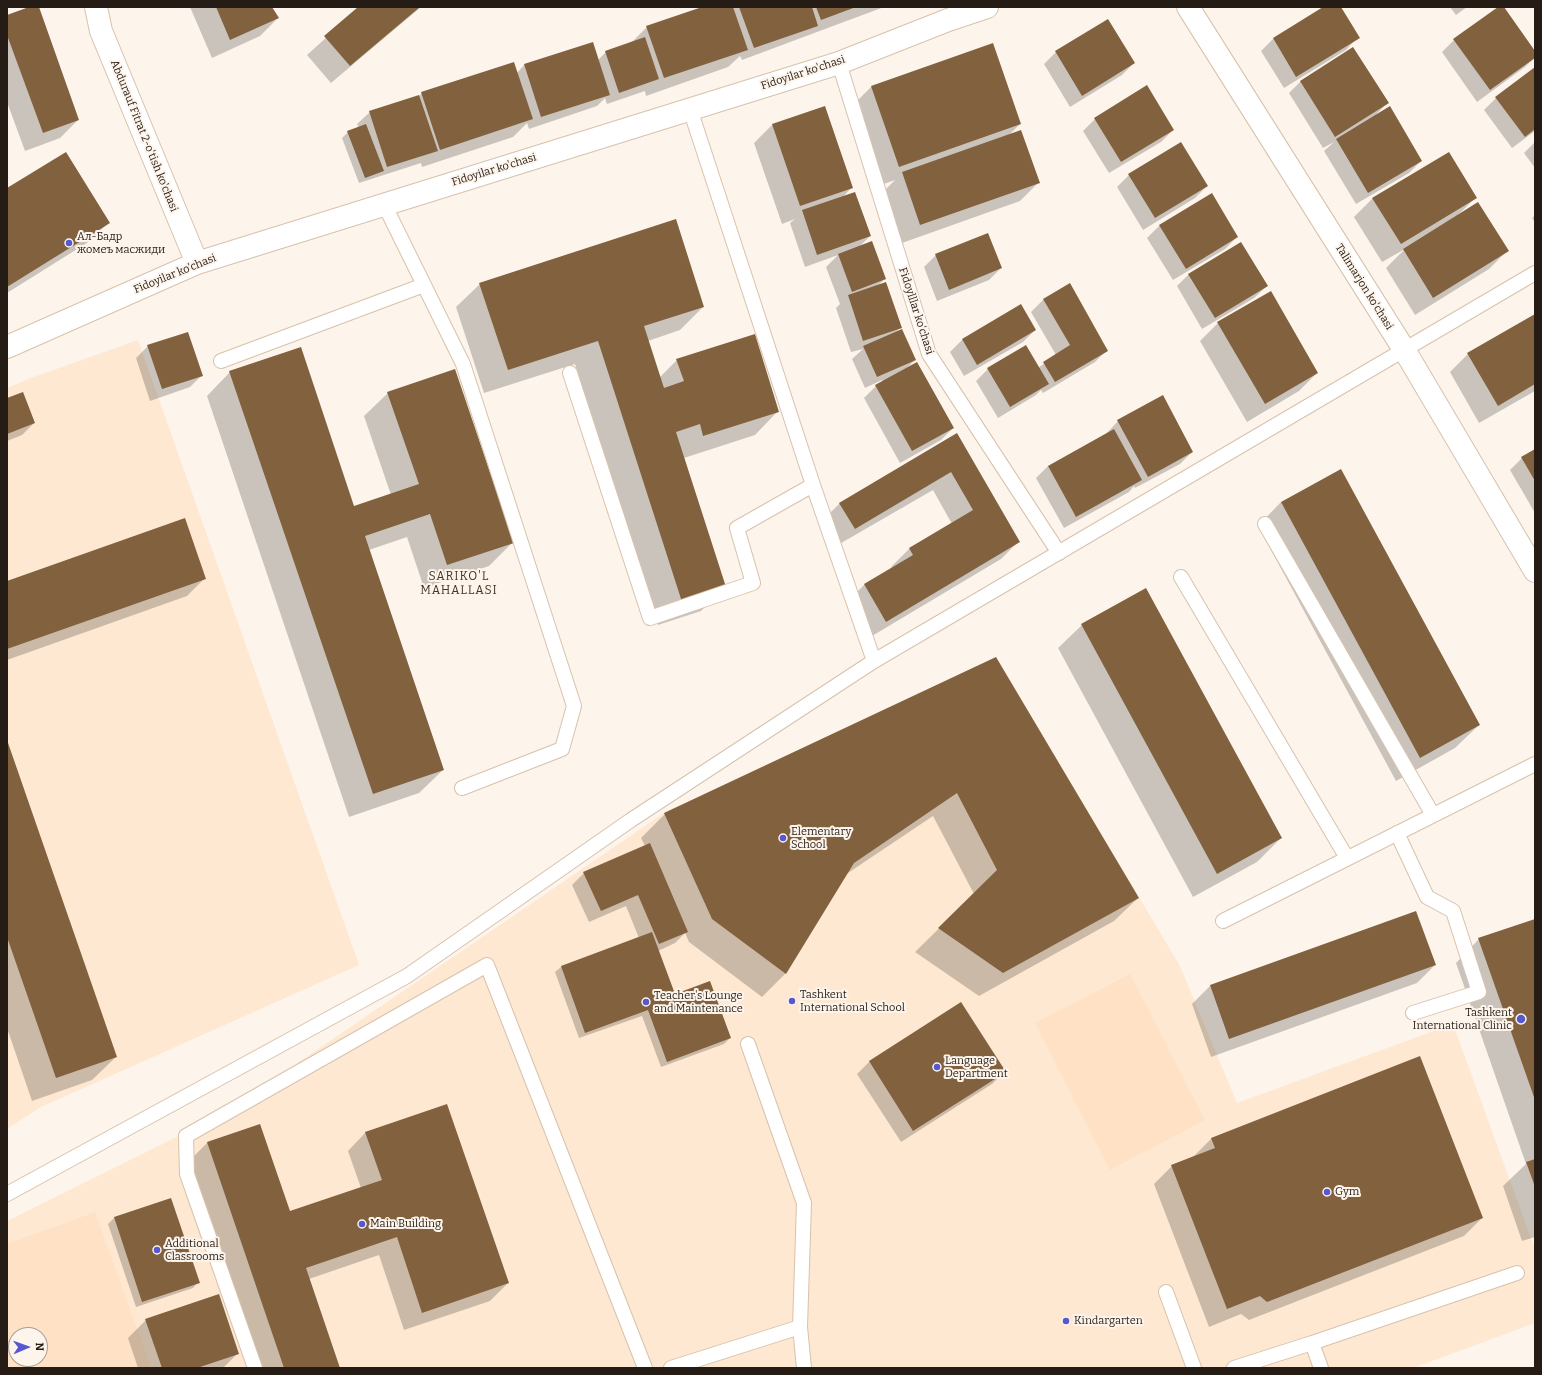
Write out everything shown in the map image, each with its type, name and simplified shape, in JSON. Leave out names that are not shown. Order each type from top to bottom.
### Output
[{"type":"street","name":"Abdurauf Fitrat 2-o'tish ko'chasi","points":[[96,7],[101,31],[197,263]]},
{"type":"street","name":"Fidoyilar ko'chasi","points":[[7,347],[197,263],[839,63],[946,13],[987,7]]},
{"type":"street","name":"Talimarjon ko'chasi","points":[[1188,7],[1405,351],[1535,570]]},
{"type":"lane","name":"Fidoylllar ko'chasi","points":[[839,63],[929,354],[1059,553]]},
{"type":"lane","points":[[690,109],[813,485],[874,661]]},
{"type":"lane","points":[[384,204],[463,364],[574,706],[562,749],[462,788]]},
{"type":"lane","points":[[7,1194],[407,976],[631,820],[874,661],[1405,351],[1535,273]]},
{"type":"lane","points":[[221,361],[424,285]]},
{"type":"lane","points":[[570,373],[650,618],[753,583],[737,528],[813,485]]},
{"type":"lane","points":[[1265,524],[1433,815]]},
{"type":"lane","points":[[1181,577],[1347,858]]},
{"type":"lane","points":[[1223,921],[1535,764]]},
{"type":"lane","points":[[1397,834],[1427,897],[1454,911],[1479,992],[1413,1013]]},
{"type":"lane","points":[[255,1368],[187,1174],[186,1136],[487,965],[645,1368]]},
{"type":"lane","points":[[748,1044],[804,1203],[800,1328],[804,1368]]},
{"type":"lane","points":[[1234,1368],[1517,1273]]},
{"type":"lane","points":[[1166,1292],[1194,1368]]},
{"type":"lane","points":[[671,1368],[800,1328]]},
{"type":"lane","points":[[1312,1343],[1321,1368]]},
{"type":"shaded area","points":[[138,340],[359,965],[41,1107],[7,1129],[7,388],[28,379]]},
{"type":"shaded area","name":"Tashkent International School","points":[[996,657],[1180,966],[1237,1103],[1453,1024],[1535,1249],[1535,1323],[1413,1368],[7,1368],[7,1221],[223,1114],[664,813]]},
{"type":"shaded area","points":[[1130,974],[1205,1120],[1110,1170],[1035,1023]]},
{"type":"shaded area","points":[[95,1212],[151,1368],[7,1368],[7,1244]]},
{"type":"building","points":[[29,7],[39,7],[79,120],[43,133],[7,35],[7,15]]},
{"type":"building","points":[[216,7],[272,7],[279,18],[230,40]]},
{"type":"building","points":[[358,7],[420,7],[350,66],[324,36]]},
{"type":"building","points":[[702,7],[733,7],[748,50],[664,78],[646,26]]},
{"type":"building","points":[[739,7],[812,7],[818,26],[754,48]]},
{"type":"building","points":[[816,7],[856,7],[821,20]]},
{"type":"building","points":[[1323,7],[1341,7],[1360,38],[1296,77],[1273,38]]},
{"type":"building","points":[[1498,7],[1504,7],[1535,51],[1535,58],[1490,90],[1453,39]]},
{"type":"building","points":[[1108,19],[1135,63],[1082,96],[1055,51]]},
{"type":"building","points":[[645,37],[659,79],[619,93],[605,51]]},
{"type":"building","points":[[593,42],[610,95],[541,117],[524,64]]},
{"type":"building","points":[[993,43],[1021,124],[899,167],[871,86]]},
{"type":"building","points":[[1353,47],[1389,103],[1335,137],[1300,81]]},
{"type":"building","points":[[514,62],[533,119],[440,150],[421,92]]},
{"type":"building","points":[[1535,67],[1535,129],[1525,137],[1495,97]]},
{"type":"building","points":[[1147,85],[1174,130],[1121,162],[1094,118]]},
{"type":"building","points":[[419,95],[438,151],[387,167],[369,111]]},
{"type":"building","points":[[825,106],[853,188],[800,206],[772,124]]},
{"type":"building","points":[[1390,106],[1422,161],[1368,193],[1336,139]]},
{"type":"building","points":[[366,124],[384,171],[365,178],[347,131]]},
{"type":"building","points":[[1021,130],[1040,183],[920,225],[902,172]]},
{"type":"building","points":[[1181,142],[1208,186],[1155,218],[1128,174]]},
{"type":"building","points":[[66,152],[110,223],[7,287],[7,188]]},
{"type":"building","points":[[1449,152],[1477,198],[1401,244],[1372,198]]},
{"type":"building","points":[[855,192],[871,236],[817,255],[802,210]]},
{"type":"building","points":[[1212,193],[1238,237],[1186,269],[1159,225]]},
{"type":"building","points":[[1478,202],[1509,251],[1433,298],[1403,249]]},
{"type":"building","points":[[676,219],[704,307],[644,326],[664,388],[684,381],[676,359],[755,334],[779,412],[703,436],[700,424],[676,432],[726,587],[682,602],[598,341],[508,370],[479,283]]},
{"type":"building","points":[[988,233],[1002,268],[949,290],[935,254]]},
{"type":"building","points":[[872,241],[886,279],[852,292],[838,254]]},
{"type":"building","points":[[1241,242],[1268,286],[1215,318],[1188,274]]},
{"type":"building","points":[[886,282],[902,328],[863,341],[848,295]]},
{"type":"building","points":[[1070,283],[1108,351],[1055,382],[1043,362],[1070,345],[1043,299]]},
{"type":"building","points":[[1271,291],[1318,373],[1265,404],[1217,322]]},
{"type":"building","points":[[1021,304],[1036,330],[977,365],[962,339]]},
{"type":"building","points":[[1535,314],[1535,384],[1498,406],[1467,353]]},
{"type":"building","points":[[902,329],[916,360],[877,377],[863,346]]},
{"type":"building","points":[[188,332],[203,376],[162,389],[147,345]]},
{"type":"building","points":[[1026,345],[1049,384],[1010,407],[987,368]]},
{"type":"building","points":[[301,347],[354,506],[419,484],[387,392],[455,369],[514,543],[447,565],[430,514],[365,536],[444,770],[373,794],[229,371]]},
{"type":"building","points":[[917,362],[954,428],[912,451],[875,385]]},
{"type":"building","points":[[23,392],[35,423],[7,434],[7,398]]},
{"type":"building","points":[[1163,395],[1193,452],[1148,477],[1117,420]]},
{"type":"building","points":[[1114,429],[1142,480],[1076,517],[1048,466]]},
{"type":"building","points":[[957,433],[1020,542],[886,622],[864,584],[913,555],[909,548],[973,510],[951,472],[855,529],[839,503]]},
{"type":"building","points":[[1535,449],[1535,481],[1521,457]]},
{"type":"building","points":[[1341,469],[1480,725],[1420,758],[1281,502]]},
{"type":"building","points":[[185,518],[206,579],[7,649],[7,581]]},
{"type":"building","points":[[1146,588],[1282,838],[1217,874],[1081,624]]},
{"type":"building","name":"Elementary School","points":[[996,657],[1139,898],[1003,973],[938,928],[997,870],[957,793],[854,863],[786,974],[712,919],[664,813]]},
{"type":"building","points":[[7,740],[117,1057],[56,1078],[7,937]]},
{"type":"building","points":[[650,843],[688,932],[659,944],[638,895],[601,911],[583,872]]},
{"type":"building","points":[[1416,911],[1436,965],[1229,1039],[1210,985]]},
{"type":"building","name":"Tashkent International Clinic","points":[[1535,919],[1535,1100],[1478,938]]},
{"type":"building","name":"Teacher's Lounge and Maintenance","points":[[652,932],[675,994],[710,981],[731,1038],[667,1062],[648,1010],[585,1033],[561,966]]},
{"type":"building","name":"Language Department","points":[[961,1002],[1006,1072],[913,1131],[869,1061]]},
{"type":"building","name":"Gym","points":[[1420,1056],[1483,1218],[1267,1302],[1260,1296],[1227,1309],[1171,1165],[1215,1148],[1211,1138]]},
{"type":"building","name":"Main Building","points":[[447,1104],[509,1283],[422,1313],[397,1237],[306,1268],[340,1368],[284,1368],[207,1142],[260,1124],[290,1211],[382,1180],[365,1132]]},
{"type":"building","points":[[1535,1159],[1535,1187],[1526,1162]]},
{"type":"building","name":"Additional Classrooms","points":[[171,1198],[200,1283],[142,1302],[114,1217]]},
{"type":"building","points":[[219,1294],[239,1354],[197,1368],[162,1368],[145,1319]]},
{"type":"place","name":"Ал-Бадр жомеъ масжиди","points":[[69,243]]},
{"type":"place","name":"Elementary School","points":[[783,838]]},
{"type":"place","name":"Tashkent International School","points":[[792,1001]]},
{"type":"place","name":"Teacher's Lounge and Maintenance","points":[[646,1002]]},
{"type":"place","name":"Tashkent International Clinic","points":[[1521,1019]]},
{"type":"place","name":"Language Department","points":[[937,1067]]},
{"type":"place","name":"Gym","points":[[1327,1192]]},
{"type":"place","name":"Main Building","points":[[362,1224]]},
{"type":"place","name":"Additional Classrooms","points":[[157,1250]]},
{"type":"place","name":"Kindargarten","points":[[1066,1321]]},
{"type":"district","name":"SARIKO'L MAHALLASI","points":[[459,584]]}]
